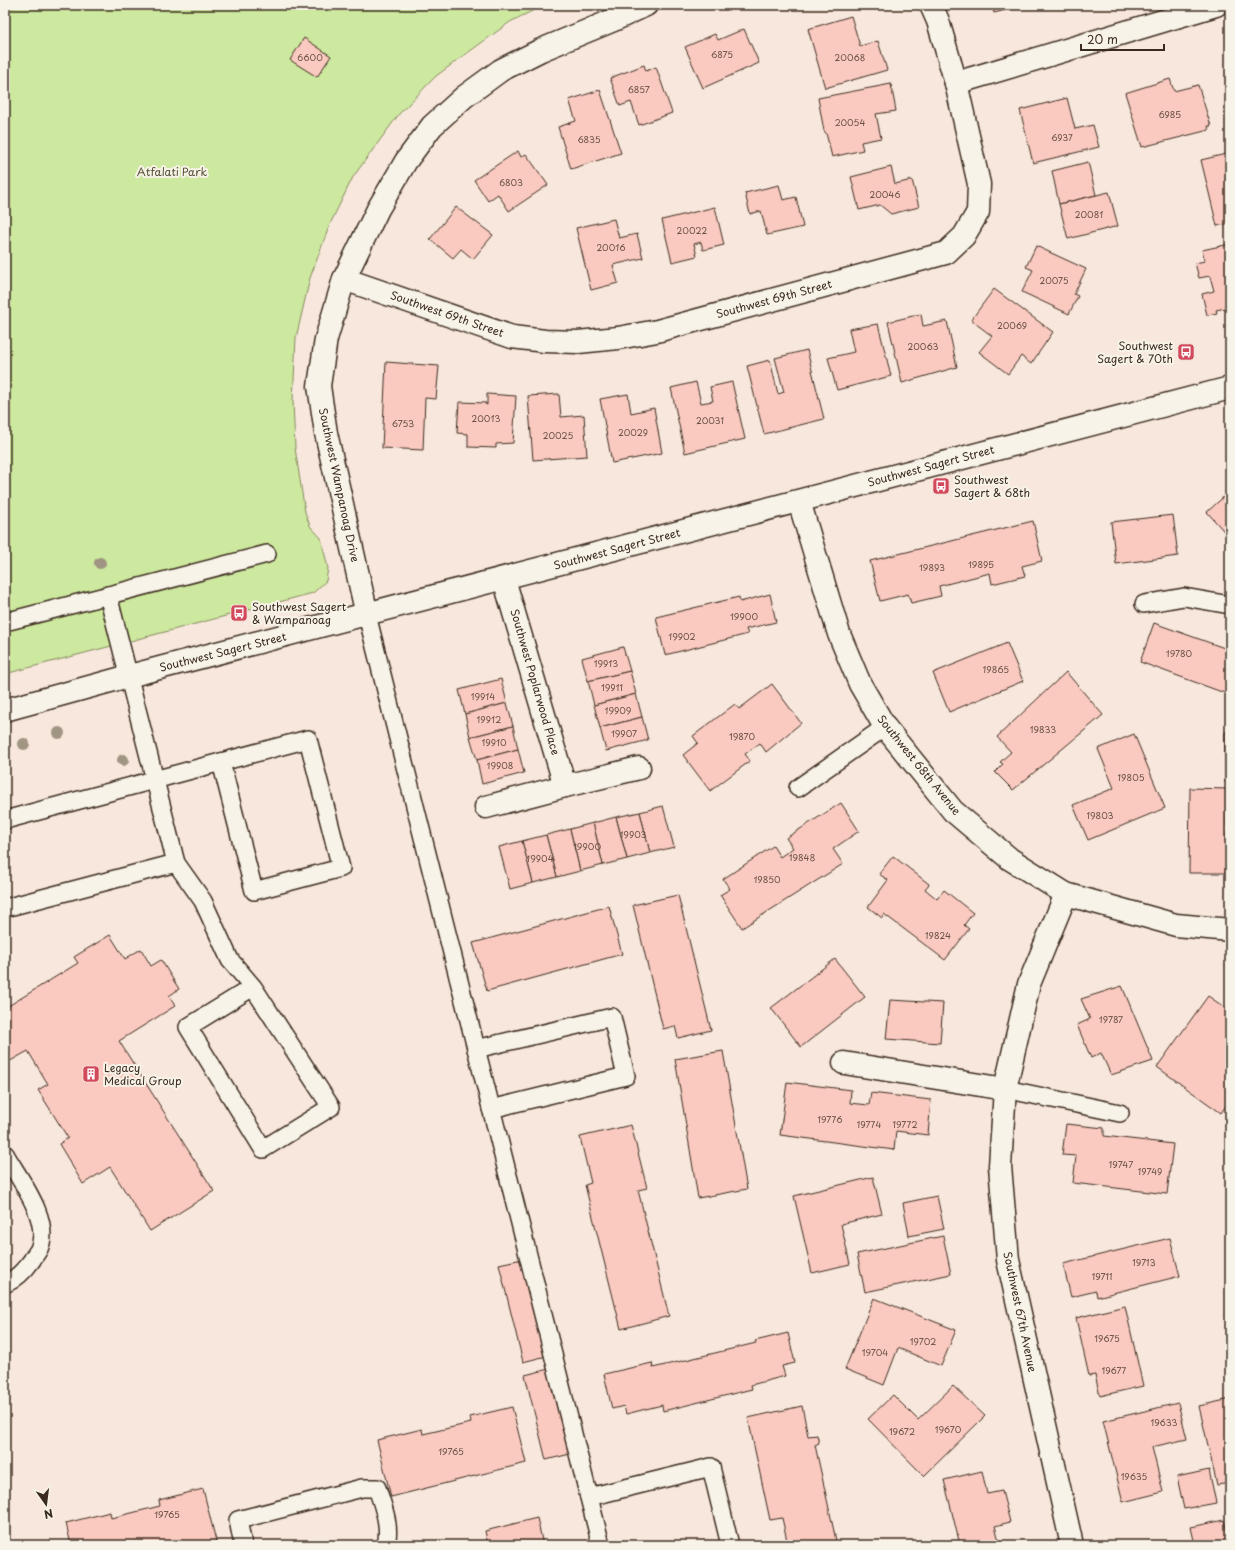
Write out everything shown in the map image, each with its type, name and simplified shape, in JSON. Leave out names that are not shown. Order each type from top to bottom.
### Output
[{"type":"street","name":"Southwest Wampanoag Drive","points":[[367,615],[326,433],[319,386],[326,339],[344,279],[378,209],[406,161],[437,121],[464,97],[501,70],[541,50],[646,5]]},
{"type":"street","name":"Southwest 69th Street","points":[[344,279],[512,337],[545,341],[578,342],[618,338],[658,331],[946,253],[964,236],[978,212],[979,184],[956,83],[938,21],[931,5]]},
{"type":"street","points":[[956,83],[1216,5]]},
{"type":"street","name":"Southwest Sagert Street","points":[[5,710],[129,676],[367,615],[1230,388]]},
{"type":"street","name":"Southwest 68th Avenue","points":[[799,501],[839,634],[860,684],[885,727],[953,811],[1010,859],[1066,894],[1176,925],[1230,930]]},
{"type":"street","name":"Southwest Poplarwood Place","points":[[504,579],[565,786]]},
{"type":"street","points":[[486,807],[639,768]]},
{"type":"street","name":"Southwest 67th Avenue","points":[[1066,894],[1029,984],[1004,1089],[1000,1166],[1008,1260],[1072,1545]]},
{"type":"street","points":[[844,1063],[1004,1089]]},
{"type":"lane","points":[[5,622],[268,554]]},
{"type":"lane","points":[[108,595],[176,863],[203,901],[230,960],[253,987],[331,1107],[263,1149],[188,1027],[253,987]]},
{"type":"lane","points":[[1144,604],[1184,597],[1230,605]]},
{"type":"lane","points":[[367,615],[601,1545]]},
{"type":"lane","points":[[798,788],[885,727]]},
{"type":"lane","points":[[5,820],[155,779],[308,739],[341,868],[254,891],[221,762]]},
{"type":"lane","points":[[5,908],[176,863]]},
{"type":"lane","points":[[476,1049],[612,1017],[626,1076],[491,1109]]},
{"type":"lane","points":[[1004,1089],[1120,1113]]},
{"type":"lane","points":[[5,1154],[38,1212],[42,1230],[39,1249],[28,1267],[13,1280],[5,1284]]},
{"type":"lane","points":[[589,1497],[711,1467],[730,1545]]},
{"type":"lane","points":[[244,1545],[238,1520],[362,1488],[377,1488],[387,1519],[386,1545]]},
{"type":"green space","name":"Atfalati Park","points":[[5,5],[544,5],[510,22],[436,76],[399,114],[353,177],[330,224],[310,278],[296,338],[293,400],[295,448],[305,512],[310,526],[321,538],[328,568],[326,581],[313,593],[5,674]]},
{"type":"building","points":[[992,5],[1025,5],[994,13]]},
{"type":"building","points":[[851,16],[860,46],[878,41],[887,70],[825,88],[808,29]]},
{"type":"building","points":[[744,29],[759,63],[703,88],[685,47],[715,34],[718,40]]},
{"type":"building","points":[[304,38],[331,56],[317,77],[290,60]]},
{"type":"building","points":[[644,65],[646,71],[656,67],[672,113],[639,125],[631,102],[620,106],[610,78]]},
{"type":"building","points":[[1170,79],[1174,91],[1198,85],[1211,126],[1208,126],[1209,130],[1142,147],[1125,93]]},
{"type":"building","points":[[891,84],[896,111],[876,114],[881,138],[861,142],[863,150],[832,157],[826,133],[824,131],[818,98]]},
{"type":"building","points":[[600,90],[621,153],[571,169],[558,127],[576,121],[569,100]]},
{"type":"building","points":[[1067,98],[1075,129],[1093,125],[1099,147],[1033,163],[1020,110]]},
{"type":"building","points":[[518,151],[521,157],[526,154],[548,185],[509,211],[498,194],[488,201],[474,180]]},
{"type":"building","points":[[1230,153],[1230,223],[1217,226],[1201,160]]},
{"type":"building","points":[[1088,162],[1096,195],[1059,204],[1052,171]]},
{"type":"building","points":[[891,167],[895,184],[912,180],[919,207],[891,214],[880,205],[859,210],[851,177]]},
{"type":"building","points":[[779,185],[783,200],[796,197],[803,227],[767,235],[761,211],[750,214],[745,193]]},
{"type":"building","points":[[1109,192],[1118,226],[1068,239],[1059,204]]},
{"type":"building","points":[[456,207],[493,235],[473,259],[461,249],[453,258],[430,239]]},
{"type":"building","points":[[715,207],[724,245],[703,250],[701,242],[694,244],[697,256],[672,262],[662,220]]},
{"type":"building","points":[[614,219],[619,238],[637,234],[643,258],[613,265],[618,283],[591,290],[576,228]]},
{"type":"building","points":[[1230,244],[1230,307],[1216,310],[1217,313],[1207,315],[1202,294],[1214,291],[1210,276],[1199,278],[1195,263],[1205,261],[1202,250]]},
{"type":"building","points":[[1036,246],[1086,269],[1074,294],[1078,296],[1069,314],[1022,292],[1033,270],[1026,267]]},
{"type":"building","points":[[994,289],[1053,332],[1031,364],[1021,356],[1008,374],[979,352],[992,336],[971,320]]},
{"type":"building","points":[[921,314],[923,326],[947,321],[957,367],[902,383],[888,322]]},
{"type":"building","points":[[878,324],[891,376],[837,390],[828,358],[854,352],[849,329]]},
{"type":"building","points":[[807,350],[824,419],[764,434],[747,366],[770,360],[778,394],[784,392],[775,358]]},
{"type":"building","points":[[386,362],[439,366],[436,399],[425,398],[423,450],[382,448]]},
{"type":"building","points":[[696,382],[701,403],[713,401],[710,387],[732,382],[745,439],[685,453],[671,388]]},
{"type":"building","points":[[487,394],[516,396],[513,443],[496,444],[496,448],[468,447],[468,434],[457,433],[459,402],[486,403],[485,404],[487,405]]},
{"type":"building","points":[[559,394],[561,417],[584,415],[587,456],[533,460],[528,396]]},
{"type":"building","points":[[628,394],[631,413],[654,408],[662,453],[612,463],[600,399]]},
{"type":"building","points":[[1230,491],[1230,538],[1207,512]]},
{"type":"building","points":[[1173,515],[1178,556],[1116,564],[1111,522]]},
{"type":"building","points":[[1033,521],[1042,561],[1022,566],[1025,576],[992,584],[990,573],[939,586],[941,596],[911,603],[908,594],[880,601],[870,561]]},
{"type":"building","points":[[770,594],[776,622],[746,629],[748,634],[665,655],[656,617],[739,597],[740,602]]},
{"type":"building","points":[[1154,623],[1230,650],[1230,695],[1140,662]]},
{"type":"building","points":[[1007,643],[1023,681],[949,712],[933,673]]},
{"type":"building","points":[[623,647],[630,671],[588,681],[582,658]]},
{"type":"building","points":[[630,671],[636,694],[594,705],[588,681]]},
{"type":"building","points":[[1066,672],[1103,715],[1013,790],[995,772],[1003,764],[1000,762],[1011,752],[997,737]]},
{"type":"building","points":[[501,679],[507,703],[465,714],[459,690]]},
{"type":"building","points":[[772,684],[801,723],[766,752],[760,743],[745,754],[750,761],[710,791],[683,755],[698,743],[693,736],[735,704],[739,709]]},
{"type":"building","points":[[636,694],[642,717],[600,728],[594,705]]},
{"type":"building","points":[[507,703],[513,726],[470,737],[465,714]]},
{"type":"building","points":[[642,717],[648,740],[606,751],[600,728]]},
{"type":"building","points":[[513,726],[518,749],[477,760],[470,737]]},
{"type":"building","points":[[1230,731],[1230,782],[1225,782],[1225,732]]},
{"type":"building","points":[[1134,734],[1165,808],[1088,840],[1073,805],[1114,788],[1098,749]]},
{"type":"building","points":[[518,749],[524,773],[482,784],[477,760]]},
{"type":"building","points":[[1190,788],[1227,789],[1226,873],[1189,873]]},
{"type":"building","points":[[841,803],[859,831],[833,849],[843,864],[742,928],[720,895],[730,889],[723,879],[773,846],[780,857],[793,848],[786,838]]},
{"type":"building","points":[[663,806],[674,847],[650,853],[640,812]]},
{"type":"building","points":[[640,812],[650,853],[627,859],[616,817]]},
{"type":"building","points":[[616,817],[627,859],[603,865],[593,823]]},
{"type":"building","points":[[593,823],[603,865],[580,871],[570,829]]},
{"type":"building","points":[[570,829],[580,871],[557,877],[546,835]]},
{"type":"building","points":[[546,835],[557,877],[533,883],[522,841]]},
{"type":"building","points":[[522,841],[533,883],[510,889],[499,847]]},
{"type":"building","points":[[893,856],[929,884],[925,889],[937,899],[944,890],[973,913],[964,925],[969,929],[945,960],[884,914],[882,918],[868,907],[888,880],[879,874]]},
{"type":"building","points":[[678,895],[711,1030],[678,1038],[675,1026],[663,1029],[633,905]]},
{"type":"building","points":[[609,906],[622,954],[487,991],[473,943]]},
{"type":"building","name":"Legacy Medical Group","points":[[110,935],[125,959],[141,949],[151,966],[161,960],[179,989],[169,996],[175,1006],[119,1041],[214,1191],[150,1231],[110,1167],[83,1184],[59,1144],[68,1138],[38,1090],[48,1084],[28,1051],[5,1064],[5,1008],[78,963],[74,957]]},
{"type":"building","points":[[835,959],[865,997],[801,1047],[771,1008]]},
{"type":"building","points":[[1122,986],[1153,1061],[1111,1075],[1101,1053],[1091,1058],[1077,1025],[1090,1019],[1081,999]]},
{"type":"building","points":[[1208,996],[1230,1011],[1230,1041],[1224,1048],[1230,1053],[1230,1068],[1228,1071],[1230,1072],[1230,1100],[1221,1113],[1157,1067]]},
{"type":"building","points":[[890,1000],[943,1003],[940,1043],[886,1039]]},
{"type":"building","points":[[723,1051],[747,1189],[698,1198],[675,1059]]},
{"type":"building","points":[[787,1082],[851,1090],[850,1103],[869,1105],[871,1093],[931,1100],[928,1135],[896,1131],[894,1150],[780,1135]]},
{"type":"building","points":[[1066,1124],[1104,1128],[1104,1136],[1173,1144],[1167,1194],[1073,1183],[1076,1156],[1062,1155]]},
{"type":"building","points":[[631,1125],[647,1188],[638,1190],[669,1316],[621,1329],[585,1185],[591,1183],[580,1137]]},
{"type":"building","points":[[873,1177],[882,1214],[841,1224],[850,1264],[812,1273],[794,1196]]},
{"type":"building","points":[[937,1196],[944,1229],[909,1236],[903,1203]]},
{"type":"building","points":[[943,1236],[951,1274],[865,1292],[857,1254]]},
{"type":"building","points":[[1170,1238],[1180,1276],[1097,1297],[1096,1291],[1071,1297],[1063,1264]]},
{"type":"building","points":[[527,1258],[550,1355],[523,1362],[499,1264]]},
{"type":"building","points":[[874,1298],[956,1330],[941,1366],[898,1348],[884,1385],[845,1369]]},
{"type":"building","points":[[1125,1306],[1143,1386],[1100,1396],[1095,1375],[1089,1376],[1076,1318]]},
{"type":"building","points":[[788,1333],[795,1363],[782,1366],[785,1376],[751,1385],[752,1389],[663,1411],[662,1405],[626,1414],[624,1406],[612,1409],[604,1374],[652,1363],[653,1368],[756,1343],[755,1341]]},
{"type":"building","points":[[553,1368],[574,1453],[546,1460],[525,1375]]},
{"type":"building","points":[[953,1386],[985,1416],[924,1476],[868,1419],[893,1395],[918,1420]]},
{"type":"building","points":[[1230,1399],[1230,1483],[1217,1485],[1199,1406]]},
{"type":"building","points":[[1178,1403],[1187,1439],[1152,1447],[1163,1492],[1123,1502],[1103,1421]]},
{"type":"building","points":[[802,1406],[808,1436],[817,1435],[819,1443],[815,1445],[837,1545],[788,1545],[782,1518],[770,1520],[748,1418]]},
{"type":"building","points":[[512,1407],[526,1463],[391,1497],[377,1440],[422,1429],[423,1434],[471,1423],[470,1417]]},
{"type":"building","points":[[1209,1470],[1216,1503],[1184,1509],[1177,1477]]},
{"type":"building","points":[[982,1471],[987,1494],[1002,1491],[1010,1522],[995,1526],[1000,1544],[960,1545],[944,1480]]},
{"type":"building","points":[[203,1489],[217,1545],[71,1545],[66,1523],[110,1512],[111,1518],[160,1506],[159,1500]]},
{"type":"building","points":[[537,1518],[543,1545],[488,1545],[485,1531]]},
{"type":"building","points":[[1224,1520],[1230,1545],[1195,1545],[1191,1527]]},
{"type":"place","name":"Southwest Sagert & 70th","points":[[1186,352]]},
{"type":"place","name":"Southwest Sagert & 68th","points":[[941,486]]},
{"type":"place","name":"Southwest Sagert & Wampanoag","points":[[239,613]]},
{"type":"place","name":"Legacy Medical Group","points":[[91,1074]]}]
